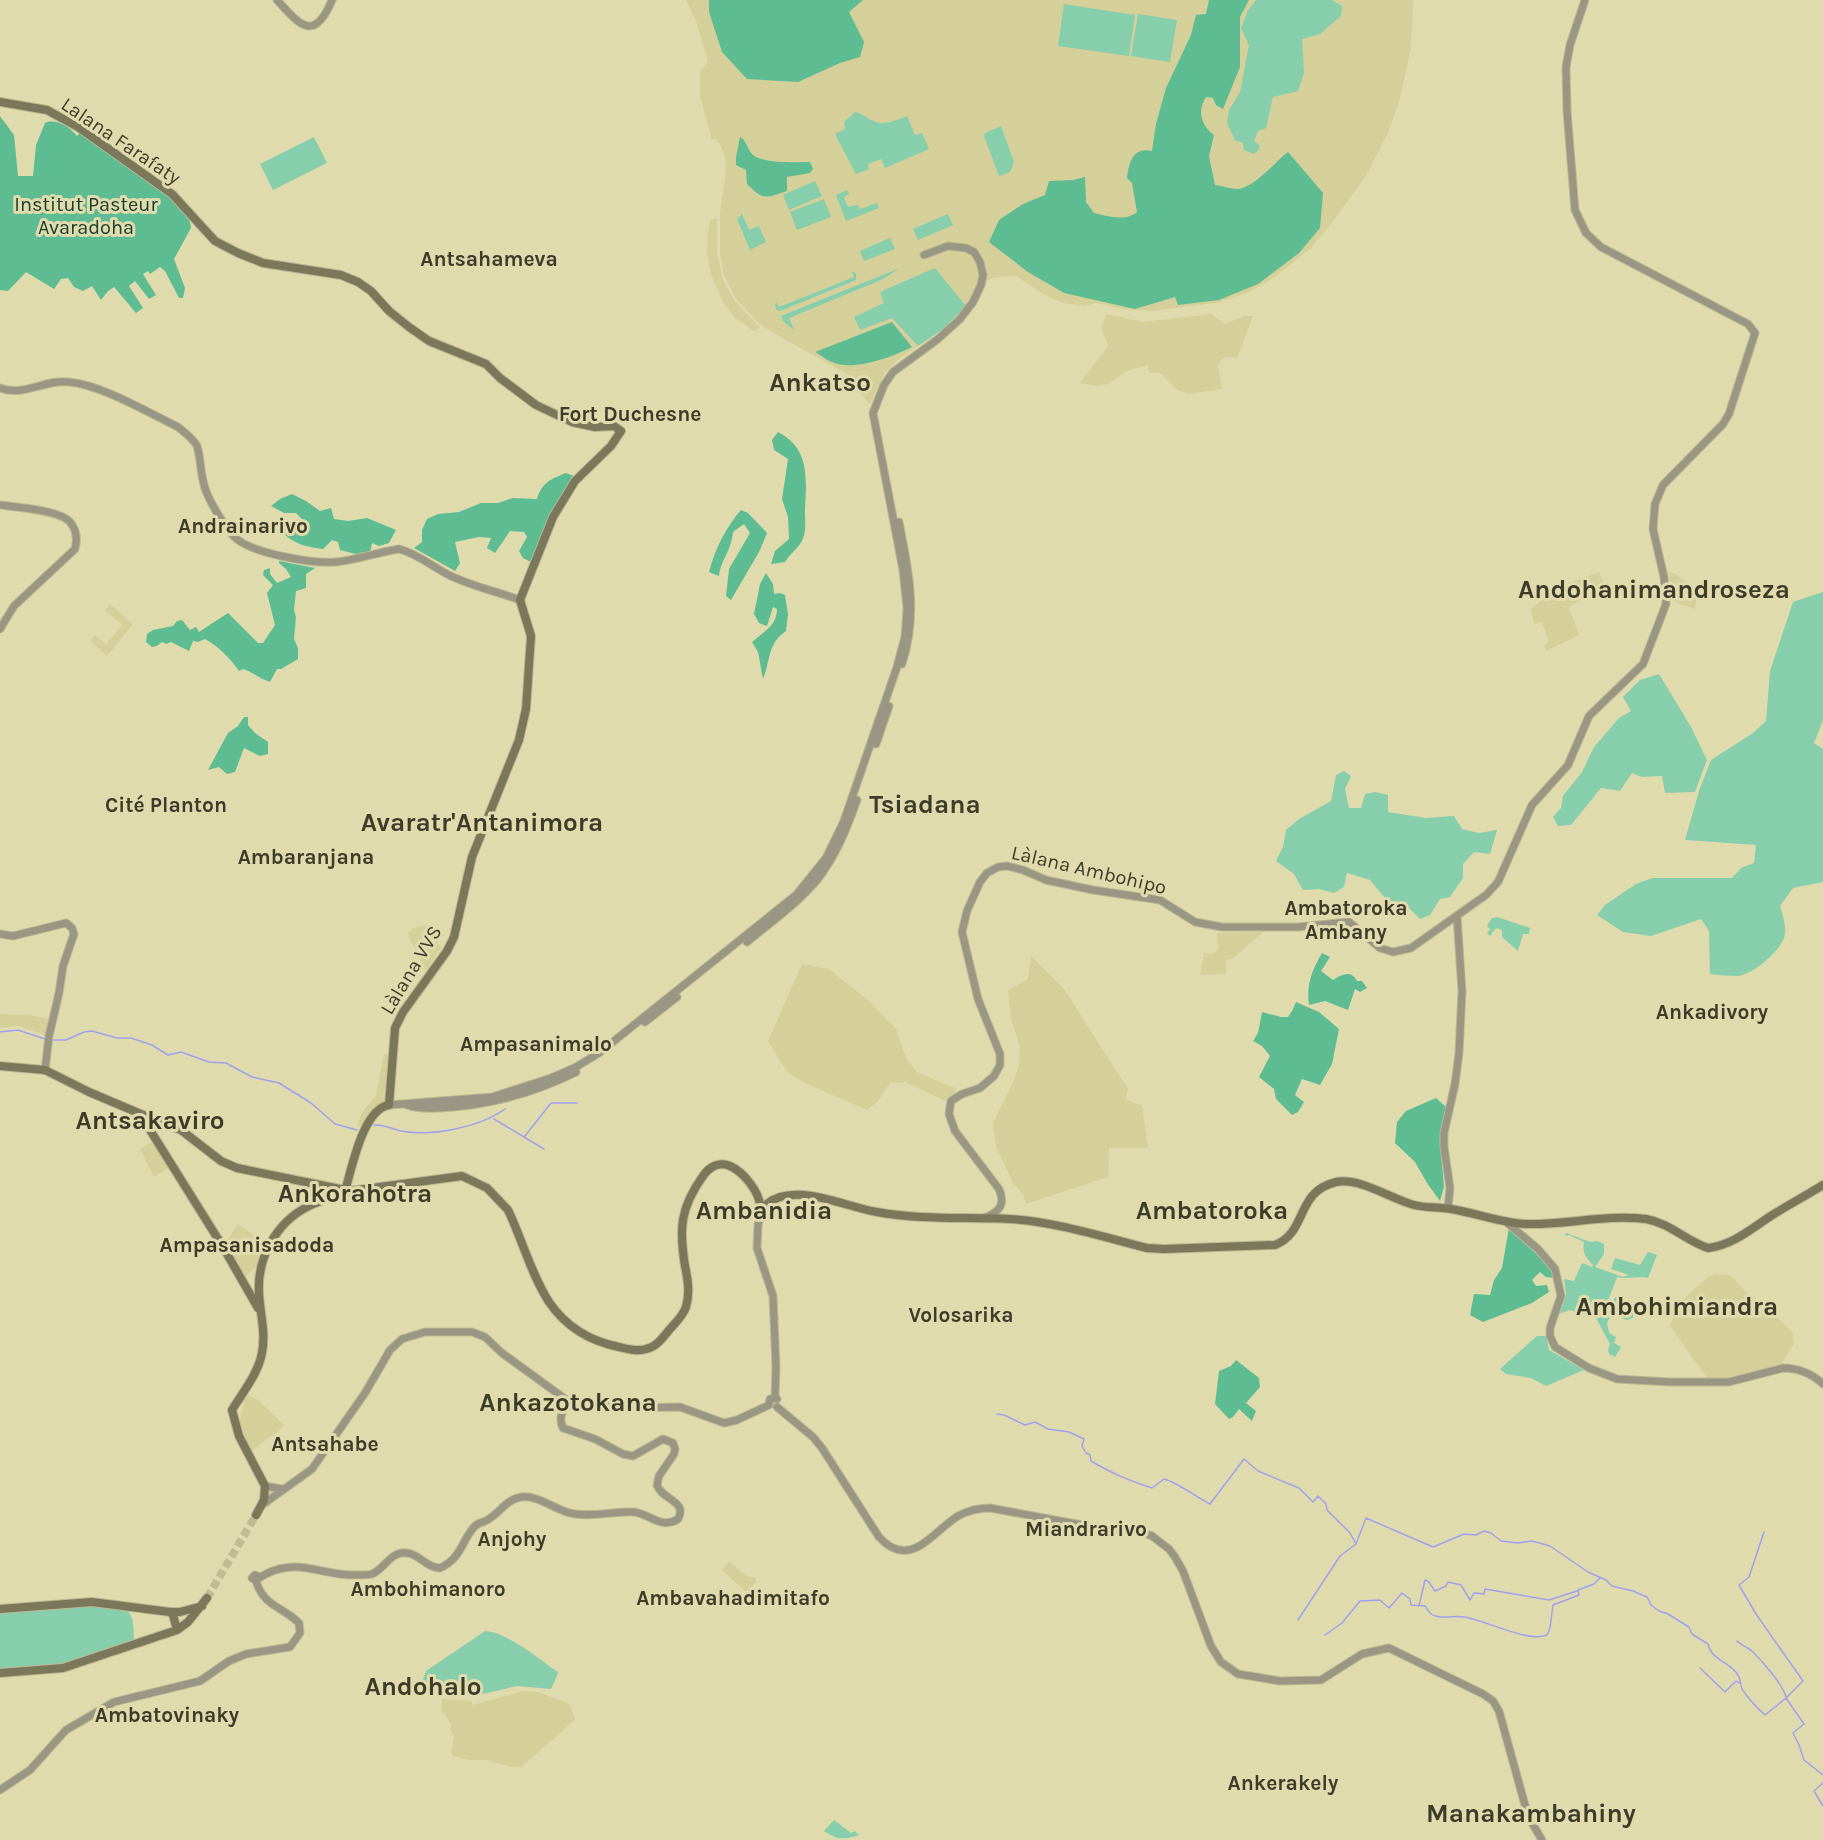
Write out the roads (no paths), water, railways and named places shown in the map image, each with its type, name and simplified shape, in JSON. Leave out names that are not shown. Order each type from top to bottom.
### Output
[{"type":"main road","name":"Lalana Farafaty","points":[[0,102],[46,110],[78,127],[172,194],[215,241],[263,263],[340,275],[358,282],[371,291],[389,311],[409,327],[429,340],[486,364],[500,378],[536,405],[572,423],[596,427],[615,426],[620,429],[620,434],[611,446],[575,481],[553,517],[520,600]]},
{"type":"main road","name":"Làlana VVS","points":[[389,1105],[395,1029],[403,1012],[447,951],[454,937],[472,857],[519,740],[526,709],[531,636],[520,600]]},
{"type":"main road","points":[[0,1066],[45,1070],[126,1107],[157,1119],[173,1122],[221,1161],[237,1168],[342,1192],[442,1177],[462,1176],[475,1181],[499,1199],[508,1210],[548,1300],[565,1322],[591,1339],[635,1350],[646,1349],[658,1344],[684,1311],[688,1285],[681,1222],[688,1201],[708,1170],[721,1165],[732,1167],[755,1190],[763,1206],[781,1195],[792,1194],[880,1213],[1009,1219],[1041,1223],[1147,1248],[1191,1249],[1281,1243],[1299,1222],[1312,1195],[1327,1185],[1344,1181],[1357,1183],[1414,1205],[1528,1224],[1630,1218],[1648,1220],[1669,1227],[1708,1248],[1743,1235],[1823,1185]]},
{"type":"main road","points":[[342,1192],[370,1118],[379,1109],[389,1105]]},
{"type":"main road","points":[[126,1107],[141,1118],[150,1130],[223,1247],[260,1312]]},
{"type":"main road","points":[[150,1130],[157,1119]]},
{"type":"main road","points":[[355,1158],[354,1180],[357,1187],[366,1190]]},
{"type":"main road","points":[[256,1515],[262,1505],[265,1490],[239,1436],[232,1410],[257,1370],[262,1354],[265,1331],[260,1312],[260,1269],[276,1233],[296,1214],[342,1192],[353,1170]]},
{"type":"main road","points":[[250,1293],[259,1290]]},
{"type":"main road","points":[[0,1673],[63,1668],[177,1630],[185,1625],[207,1598]]},
{"type":"main road","points":[[0,1610],[92,1602],[171,1612],[202,1606]]},
{"type":"main road","points":[[171,1612],[177,1630]]},
{"type":"main road","points":[[180,1612],[180,1619],[185,1625]]},
{"type":"street","points":[[277,0],[296,22],[304,26],[315,24],[321,19],[332,0]]},
{"type":"street","name":"Làlana Ambohipo","points":[[984,1218],[995,1213],[1002,1206],[1003,1197],[955,1131],[949,1114],[951,1101],[962,1094],[980,1088],[994,1076],[1000,1065],[1000,1054],[978,999],[962,932],[967,911],[980,882],[987,873],[998,867],[1007,866],[1046,880],[1160,900],[1170,904],[1195,922],[1222,927],[1298,927],[1349,922],[1380,948],[1393,952],[1411,948],[1486,895],[1498,882],[1532,806],[1568,765],[1589,716],[1643,664],[1666,604],[1664,577],[1653,530],[1655,504],[1663,485],[1723,424],[1729,414],[1755,333],[1748,324],[1601,247],[1586,233],[1578,219],[1572,193],[1566,85],[1570,45],[1585,0]]},
{"type":"street","points":[[389,1105],[492,1097],[526,1088],[576,1067],[599,1053],[782,907],[802,889],[826,858],[851,803],[905,637],[907,608],[903,570],[873,420],[874,408],[884,385],[893,372],[938,339],[960,319],[973,302],[983,275],[980,262],[974,252],[966,248],[948,246],[924,255]]},
{"type":"street","points":[[0,388],[22,391],[68,381],[94,387],[178,427],[197,447],[206,492],[236,539],[246,545],[310,562],[336,562],[399,549],[409,552],[451,576],[520,600]]},
{"type":"street","points":[[0,505],[59,516],[70,522],[77,539],[75,549],[14,606],[0,629]]},
{"type":"street","points":[[1448,1209],[1450,1188],[1444,1133],[1455,1084],[1462,991],[1457,916]]},
{"type":"street","points":[[0,934],[13,936],[66,923],[72,928],[74,934],[63,966],[45,1070]]},
{"type":"street","points":[[763,1206],[758,1225],[757,1248],[772,1292],[777,1407]]},
{"type":"street","points":[[1505,1221],[1538,1249],[1555,1269],[1561,1296],[1550,1328],[1550,1336],[1555,1347],[1589,1368],[1617,1379],[1670,1382],[1729,1382],[1783,1368],[1792,1368],[1808,1373],[1823,1384]]},
{"type":"street","points":[[262,1505],[312,1469],[365,1393],[385,1357],[402,1339],[408,1336],[441,1331],[472,1332],[485,1337],[510,1359],[568,1401],[627,1408],[680,1407],[724,1423],[737,1420],[769,1405]]},
{"type":"street","points":[[769,1405],[770,1399],[775,1398]]},
{"type":"street","points":[[0,1791],[30,1770],[66,1730],[114,1702],[200,1681],[229,1661],[246,1654],[290,1647],[300,1633],[299,1623],[291,1615],[271,1605],[262,1596],[257,1579],[282,1567],[295,1566],[354,1575],[372,1574],[395,1554],[404,1553],[414,1556],[433,1568],[440,1568],[447,1565],[461,1550],[476,1525],[489,1519],[500,1508],[522,1497],[538,1500],[556,1509],[575,1514],[635,1512],[661,1522],[675,1521],[681,1511],[679,1505],[661,1493],[657,1485],[659,1476],[674,1454],[673,1443],[663,1439],[633,1456],[623,1454],[605,1443],[563,1428],[560,1422],[561,1416],[568,1401]]},
{"type":"street","points":[[769,1405],[773,1408],[777,1407],[813,1437],[879,1537],[891,1548],[915,1549],[957,1516],[982,1508],[1104,1529],[1137,1530],[1160,1542],[1175,1557],[1183,1571],[1211,1646],[1221,1662],[1238,1674],[1280,1681],[1320,1680],[1362,1654],[1389,1648],[1483,1694],[1493,1701],[1499,1711],[1528,1816],[1542,1840]]},
{"type":"street","points":[[265,1490],[285,1488]]},
{"type":"waterway","points":[[0,1032],[18,1030],[45,1039]]},
{"type":"waterway","points":[[53,1040],[66,1040],[92,1031],[117,1038],[131,1038],[152,1045],[168,1055],[181,1052],[209,1062],[226,1063],[252,1077],[279,1083],[311,1103],[335,1124],[357,1130]]},
{"type":"waterway","points":[[525,1136],[551,1103],[577,1103]]},
{"type":"waterway","points":[[374,1125],[413,1133],[427,1133],[455,1129],[483,1121],[505,1109]]},
{"type":"waterway","points":[[494,1119],[544,1149]]},
{"type":"waterway","points":[[997,1414],[1025,1425],[1035,1422],[1048,1429],[1069,1432],[1084,1439],[1082,1446],[1090,1455],[1091,1461],[1106,1470],[1152,1488],[1164,1479],[1181,1486],[1210,1504],[1244,1459],[1258,1471],[1299,1488],[1313,1502],[1318,1496],[1326,1504],[1327,1510],[1350,1533],[1356,1544],[1366,1518],[1433,1547],[1464,1534],[1476,1535],[1484,1531],[1491,1533],[1501,1541],[1518,1543],[1532,1541],[1550,1546],[1612,1586],[1647,1597],[1651,1605],[1659,1611],[1689,1627],[1692,1634],[1708,1644],[1713,1654],[1735,1671],[1742,1689],[1765,1715],[1786,1698],[1804,1724],[1793,1733],[1804,1760],[1823,1775]]},
{"type":"waterway","points":[[1764,1532],[1749,1577],[1739,1585],[1756,1614],[1803,1681],[1786,1698]]},
{"type":"waterway","points":[[1298,1620],[1340,1556],[1356,1544]]},
{"type":"waterway","points":[[1325,1635],[1342,1623],[1360,1601],[1380,1600],[1389,1608],[1402,1593],[1410,1599],[1411,1605],[1425,1606],[1435,1616],[1464,1617],[1518,1634],[1539,1637],[1547,1635],[1553,1605],[1579,1595],[1578,1590],[1594,1584],[1600,1578]]},
{"type":"waterway","points":[[1419,1606],[1425,1580],[1435,1591],[1446,1586],[1448,1582],[1461,1585],[1470,1600],[1474,1593],[1484,1594],[1485,1589],[1549,1600],[1577,1591]]},
{"type":"waterway","points":[[1737,1641],[1762,1662],[1777,1680],[1786,1697]]},
{"type":"waterway","points":[[1700,1668],[1725,1692],[1736,1681],[1739,1683]]},
{"type":"waterway","points":[[1823,1783],[1814,1791],[1823,1806]]},
{"type":"tunnel","points":[[207,1598],[256,1515]]},
{"type":"district","name":"Antsahameva","points":[[489,259]]},
{"type":"district","name":"Ankatso","points":[[820,382]]},
{"type":"district","name":"Fort Duchesne","points":[[630,414]]},
{"type":"district","name":"Andrainarivo","points":[[243,526]]},
{"type":"district","name":"Andohanimandroseza","points":[[1654,589]]},
{"type":"district","name":"Tsiadana","points":[[925,804]]},
{"type":"district","name":"Cité Planton","points":[[166,805]]},
{"type":"district","name":"Avaratr'Antanimora","points":[[482,822]]},
{"type":"district","name":"Ambaranjana","points":[[306,857]]},
{"type":"district","name":"Ambatoroka Ambany","points":[[1346,920]]},
{"type":"district","name":"Ankadivory","points":[[1712,1012]]},
{"type":"district","name":"Ampasanimalo","points":[[536,1044]]},
{"type":"district","name":"Antsakaviro","points":[[150,1120]]},
{"type":"district","name":"Ankorahotra","points":[[355,1193]]},
{"type":"district","name":"Ambanidia","points":[[764,1210]]},
{"type":"district","name":"Ambatoroka","points":[[1212,1210]]},
{"type":"district","name":"Ampasanisadoda","points":[[247,1245]]},
{"type":"district","name":"Ambohimiandra","points":[[1677,1306]]},
{"type":"district","name":"Volosarika","points":[[961,1315]]},
{"type":"district","name":"Ankazotokana","points":[[568,1402]]},
{"type":"district","name":"Antsahabe","points":[[325,1444]]},
{"type":"district","name":"Miandrarivo","points":[[1086,1529]]},
{"type":"district","name":"Anjohy","points":[[512,1539]]},
{"type":"district","name":"Ambohimanoro","points":[[428,1589]]},
{"type":"district","name":"Ambavahadimitafo","points":[[733,1598]]},
{"type":"district","name":"Andohalo","points":[[423,1686]]},
{"type":"district","name":"Ambatovinaky","points":[[167,1715]]},
{"type":"district","name":"Ankerakely","points":[[1283,1783]]},
{"type":"district","name":"Manakambahiny","points":[[1531,1813]]},
{"type":"park label","name":"Institut Pasteur Avaradoha","points":[[86,216]]}]
